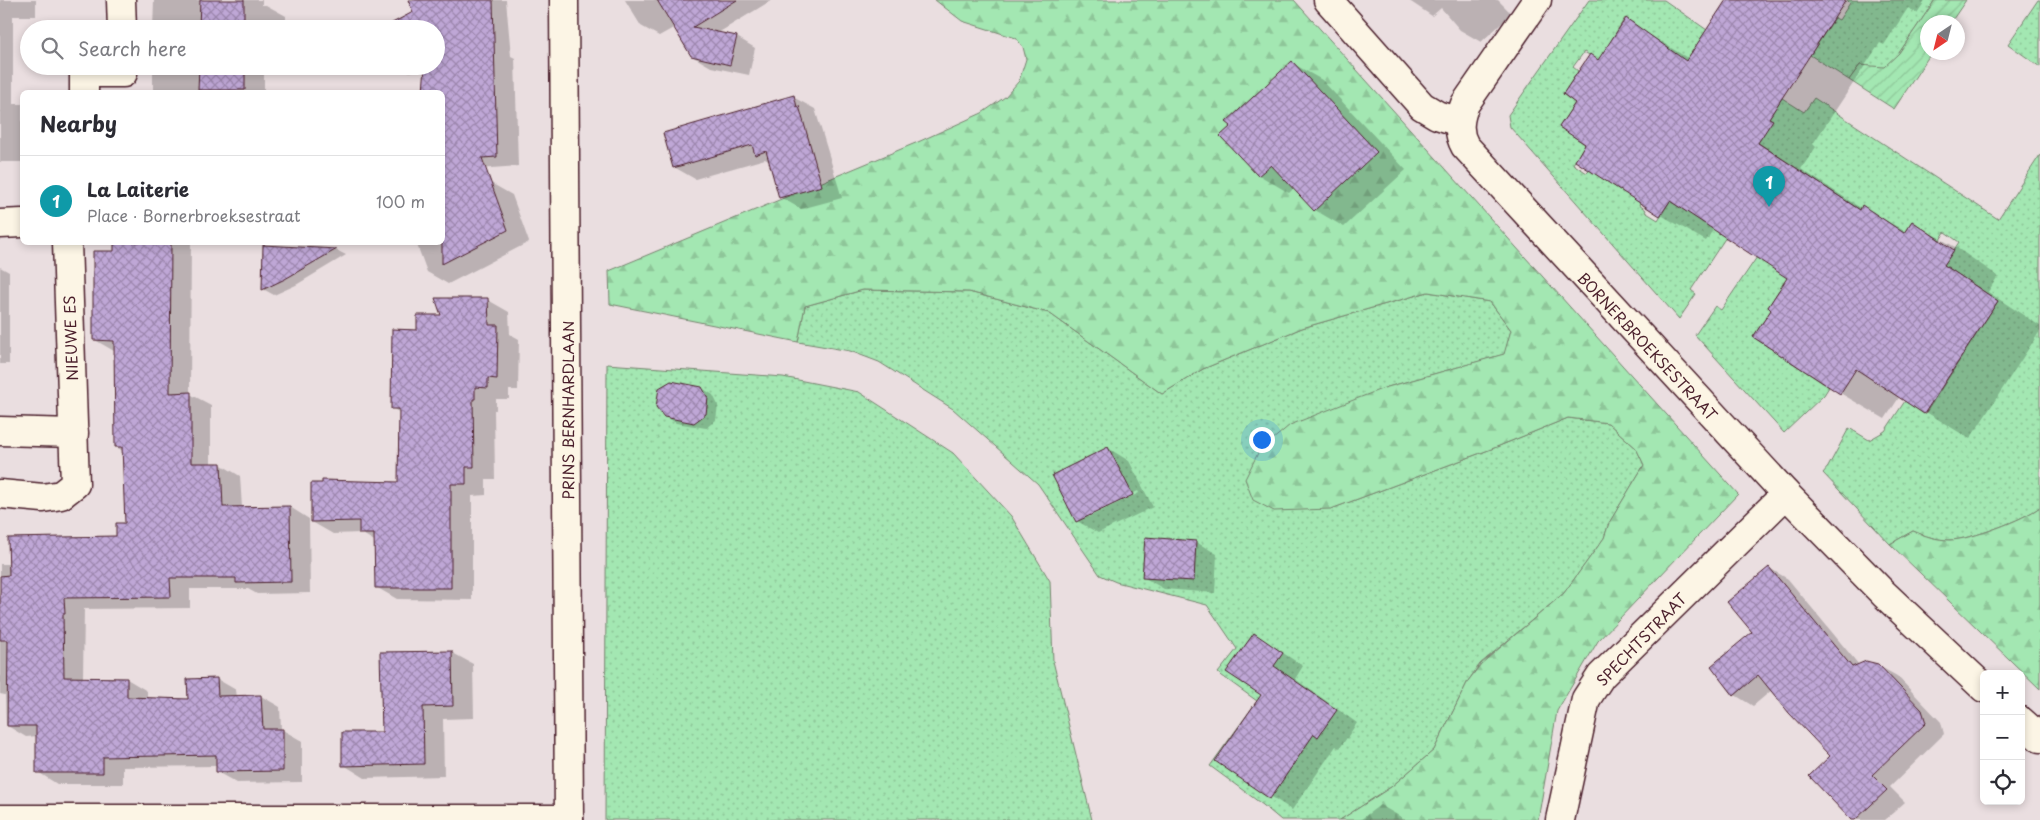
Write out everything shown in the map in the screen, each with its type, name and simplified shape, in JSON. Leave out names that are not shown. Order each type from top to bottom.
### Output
[{"type":"street","points":[[121,0],[122,20]]},
{"type":"street","name":"PRINS BERNHARDLAAN","points":[[564,0],[569,819]]},
{"type":"street","points":[[1328,0],[1422,106],[1437,115],[1459,122],[1465,104],[1537,0]]},
{"type":"street","points":[[84,75],[84,90]]},
{"type":"street","name":"BORNERBROEKSESTRAAT","points":[[1459,122],[1461,139],[1465,146],[1786,494],[1884,594],[1980,684]]},
{"type":"street","points":[[0,224],[20,223]]},
{"type":"street","name":"NIEUWE ES","points":[[0,494],[43,498],[61,496],[74,484],[67,245]]},
{"type":"street","points":[[0,431],[74,433]]},
{"type":"street","name":"SPECHTSTRAAT","points":[[1560,820],[1586,699],[1601,676],[1786,494]]},
{"type":"street","points":[[2025,725],[2040,738]]},
{"type":"street","points":[[0,819],[569,819]]},
{"type":"green space","points":[[935,0],[1294,0],[1738,494],[1598,641],[1557,711],[1538,820],[1340,820],[1391,787],[1434,750],[1468,681],[1481,664],[1564,593],[1604,538],[1609,523],[1644,465],[1636,448],[1608,423],[1568,418],[1331,509],[1274,511],[1253,500],[1245,479],[1259,451],[1290,425],[1384,388],[1504,354],[1511,330],[1490,302],[1428,292],[1302,328],[1203,369],[1162,394],[1049,313],[969,292],[863,290],[805,306],[798,342],[610,304],[609,271],[918,142],[982,113],[1005,97],[1019,81],[1026,59],[1023,47],[1016,38],[962,21]]},
{"type":"green space","points":[[1589,0],[1664,0],[1707,30],[1685,62],[1625,18],[1612,39],[1602,62],[1584,52],[1573,67],[1578,71],[1563,94],[1575,103],[1559,127],[1585,144],[1573,164],[1587,173],[1590,170],[1640,203],[1639,205],[1646,210],[1645,212],[1658,220],[1670,201],[1726,237],[1691,290],[1696,294],[1679,319],[1510,127],[1508,115]]},
{"type":"green space","points":[[1847,0],[1935,0],[1925,15],[1920,15],[1920,22],[1899,53],[1884,68],[1860,65],[1849,80],[1810,55],[1835,18],[1839,20],[1850,3]]},
{"type":"green space","points":[[1935,0],[1966,0],[1956,15],[1925,15]]},
{"type":"green space","points":[[2038,0],[2040,0],[2040,67],[2008,44]]},
{"type":"green space","points":[[1920,22],[1920,60],[1926,60],[1894,109],[1849,80],[1860,65],[1884,67],[1899,53]]},
{"type":"green space","points":[[1782,98],[1804,112],[1814,98],[1998,219],[2040,155],[2040,507],[2033,512],[1997,528],[1970,537],[1945,540],[1913,531],[1890,544],[1823,473],[1849,428],[1869,440],[1885,431],[1905,401],[1925,414],[1998,301],[1944,265],[1959,242],[1945,232],[1940,240],[1912,221],[1901,237],[1862,206],[1860,210],[1754,140],[1772,120],[1769,118]]},
{"type":"green space","points":[[1757,257],[1806,290],[1779,290],[1768,307],[1771,310],[1753,337],[1829,387],[1824,395],[1784,433],[1695,335],[1715,306],[1721,310]]},
{"type":"green space","points":[[863,290],[969,292],[1049,313],[1162,394],[1203,369],[1302,328],[1428,292],[1490,302],[1511,330],[1505,354],[1384,388],[1331,509],[1568,418],[1608,423],[1636,448],[1644,465],[1609,523],[1604,538],[1564,593],[1480,664],[1468,681],[1434,750],[1391,787],[1340,820],[1281,820],[1210,766],[1257,701],[1218,673],[1237,649],[1207,605],[1116,582],[1100,575],[1038,484],[953,409],[879,362],[850,351],[798,342],[805,306]]},
{"type":"green space","points":[[607,364],[783,377],[859,392],[953,453],[1011,516],[1050,581],[1053,661],[1092,820],[605,820]]},
{"type":"green space","points":[[2040,507],[2040,689],[2025,674],[2025,670],[2020,670],[1890,544],[1913,531],[1945,540],[1970,537],[2010,523]]},
{"type":"building","points":[[200,0],[244,0],[244,20],[199,20]]},
{"type":"building","points":[[408,0],[493,0],[497,157],[482,158],[508,230],[442,264],[442,245],[445,245],[445,90],[423,90],[424,75],[445,75],[445,20],[398,20],[413,12]]},
{"type":"building","points":[[657,0],[737,0],[693,27],[737,36],[730,65],[691,56]]},
{"type":"building","points":[[1726,0],[1846,0],[1769,118],[1773,120],[1758,143],[1860,210],[1862,205],[1904,233],[1912,221],[1954,250],[1944,265],[1998,301],[1924,414],[1856,369],[1840,394],[1753,337],[1771,310],[1768,307],[1787,278],[1670,201],[1660,216],[1575,161],[1585,144],[1559,127],[1575,103],[1563,94],[1590,54],[1598,60],[1626,18],[1686,61]]},
{"type":"building","points":[[1292,61],[1377,152],[1314,211],[1271,165],[1258,176],[1220,136],[1231,126],[1226,122]]},
{"type":"building","points":[[199,75],[245,75],[245,90],[198,90]]},
{"type":"building","points":[[794,95],[797,107],[799,106],[822,186],[779,198],[766,151],[755,155],[752,145],[673,168],[663,133]]},
{"type":"building","points":[[114,245],[171,245],[170,393],[191,392],[191,463],[221,463],[223,507],[290,506],[291,582],[236,583],[236,578],[170,578],[171,597],[64,598],[64,677],[127,678],[127,697],[188,699],[187,679],[217,678],[218,696],[261,695],[263,729],[283,729],[283,771],[216,772],[216,755],[103,757],[103,773],[36,773],[36,726],[7,726],[8,640],[0,640],[0,576],[9,575],[8,538],[116,536],[116,523],[125,523],[122,447],[115,447],[114,341],[93,340],[93,251],[114,251]]},
{"type":"building","points":[[263,245],[337,249],[262,290]]},
{"type":"building","points":[[435,298],[488,298],[489,325],[498,325],[497,379],[488,378],[488,388],[475,387],[475,399],[473,399],[474,467],[466,467],[466,484],[451,484],[451,588],[375,588],[374,534],[359,534],[359,521],[311,522],[311,483],[322,483],[322,480],[398,482],[399,409],[391,409],[392,329],[417,330],[417,315],[441,315]]},
{"type":"building","points":[[671,381],[702,387],[708,398],[706,414],[694,423],[664,417],[656,407],[659,388]]},
{"type":"building","points":[[1108,447],[1133,495],[1076,522],[1052,475]]},
{"type":"building","points":[[1145,537],[1196,541],[1194,581],[1142,578]]},
{"type":"building","points":[[1769,567],[1852,667],[1866,661],[1878,664],[1922,710],[1926,723],[1872,775],[1887,790],[1855,820],[1851,820],[1809,776],[1830,756],[1789,713],[1758,675],[1734,696],[1711,666],[1752,632],[1727,602]]},
{"type":"building","points":[[1254,633],[1283,653],[1274,666],[1337,710],[1318,737],[1314,734],[1270,799],[1215,761],[1261,695],[1226,672]]},
{"type":"building","points":[[452,651],[453,706],[423,707],[424,764],[342,766],[342,732],[382,732],[380,652]]},
{"type":"place","name":"La Laiterie","points":[[1769,207]]}]
